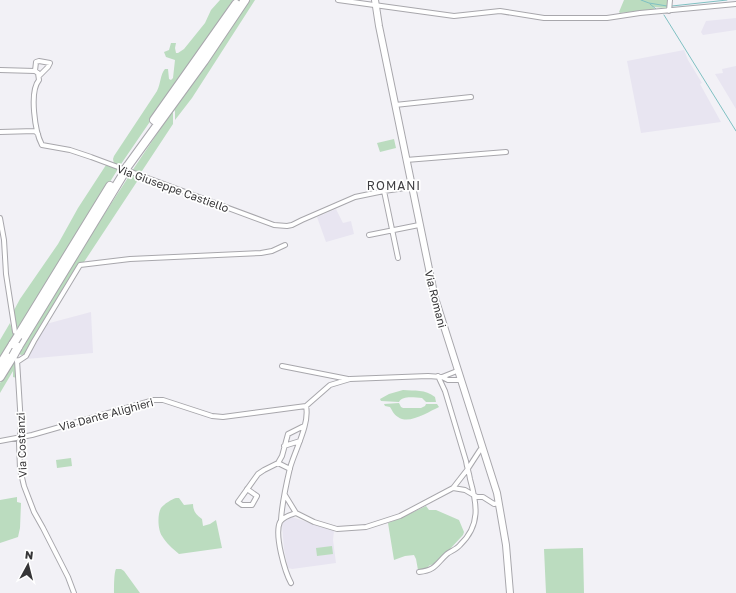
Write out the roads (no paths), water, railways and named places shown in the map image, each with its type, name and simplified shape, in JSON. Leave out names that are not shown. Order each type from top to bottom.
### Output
[{"type":"highway","points":[[0,377],[15,358],[16,334],[123,169],[238,0]]},
{"type":"highway","points":[[0,365],[16,345],[123,169],[204,61],[245,0]]},
{"type":"street","points":[[338,0],[375,3],[454,16],[496,11],[529,17],[550,18],[607,18],[640,13],[736,4]]},
{"type":"street","points":[[669,11],[670,0]]},
{"type":"street","name":"Via Romani","points":[[375,3],[419,226],[435,298],[499,503],[506,545],[510,593]]},
{"type":"street","points":[[0,132],[35,132],[38,134],[34,105],[36,84],[39,80],[39,76],[50,63],[45,61],[36,62],[35,71]]},
{"type":"street","points":[[0,70],[35,71],[39,76]]},
{"type":"street","points":[[395,104],[471,97]]},
{"type":"street","name":"Via Giuseppe Castiello","points":[[38,134],[42,145],[70,150],[91,157],[274,225],[292,225],[355,197],[412,186]]},
{"type":"street","points":[[406,160],[506,152]]},
{"type":"street","points":[[384,191],[398,258]]},
{"type":"street","points":[[0,218],[4,240],[6,274],[16,334]]},
{"type":"street","points":[[369,236],[419,226]]},
{"type":"street","points":[[15,358],[26,356],[80,264],[130,259],[260,253],[272,251],[285,245]]},
{"type":"street","name":"Via Costanzi","points":[[15,358],[21,425],[20,469],[24,486],[34,512],[68,577],[74,593]]},
{"type":"street","points":[[282,366],[350,379],[417,376],[460,380]]},
{"type":"street","points":[[440,377],[457,372]]},
{"type":"street","points":[[419,572],[433,569],[447,554],[459,547],[473,528],[476,515],[474,495],[466,461],[440,377]]},
{"type":"street","points":[[291,584],[287,575],[280,545],[278,527],[281,520],[290,469],[307,415],[306,406],[330,385],[350,379]]},
{"type":"street","points":[[445,391],[448,380]]},
{"type":"street","name":"Via Dante Alighieri","points":[[0,441],[20,438],[154,400],[163,400],[212,416],[223,417],[306,406]]},
{"type":"street","points":[[247,489],[257,496],[252,505],[242,505],[238,502],[247,489],[258,474],[278,463],[282,456],[288,434],[304,426]]},
{"type":"street","points":[[284,446],[300,441]]},
{"type":"street","points":[[285,495],[296,513],[314,522],[332,528],[366,527],[400,516],[453,488],[482,449]]},
{"type":"street","points":[[278,463],[290,469]]},
{"type":"street","points":[[453,488],[462,489],[494,504],[499,503]]},
{"type":"street","points":[[281,520],[296,513]]},
{"type":"waterway","points":[[641,0],[667,6]]},
{"type":"waterway","points":[[672,6],[727,0]]},
{"type":"waterway","points":[[650,4],[656,9]]},
{"type":"waterway","points":[[664,15],[736,131]]},
{"type":"district","name":"ROMANI","points":[[394,185]]}]
